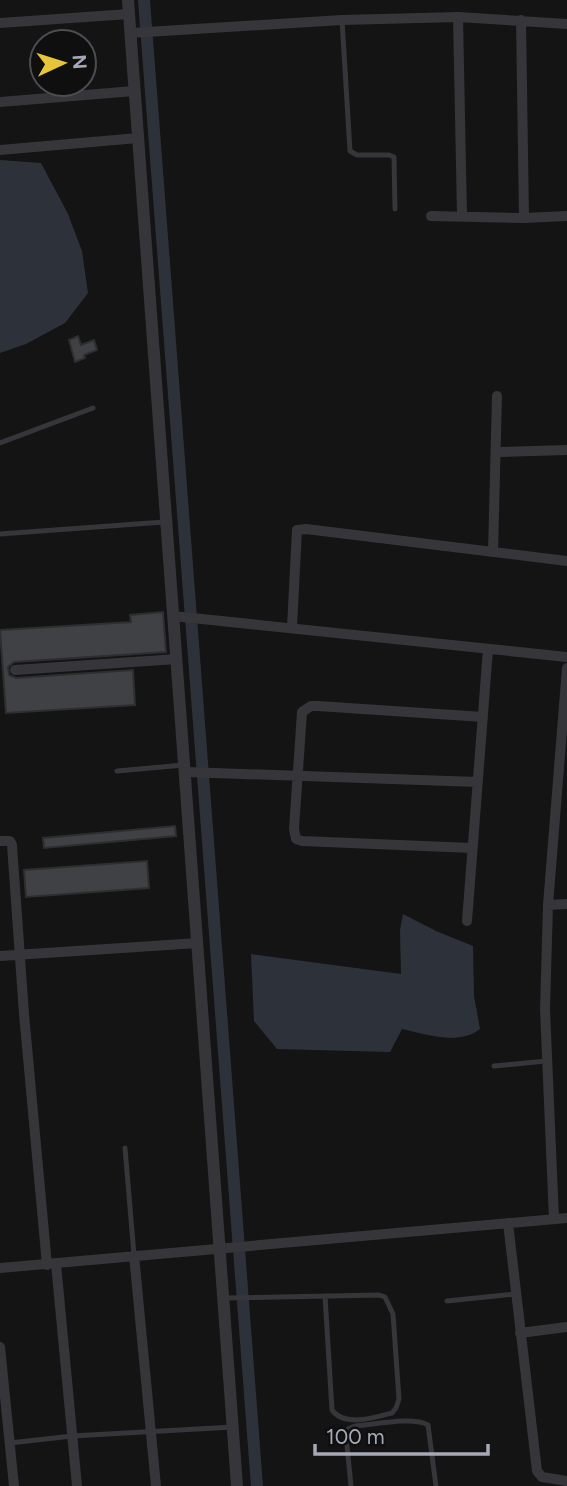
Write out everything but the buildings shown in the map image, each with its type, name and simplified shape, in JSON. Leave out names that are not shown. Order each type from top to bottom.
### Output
[{"type":"street","points":[[128,0],[133,33],[134,90],[166,522],[184,617],[177,659],[198,943],[229,1297],[237,1486]]},
{"type":"street","points":[[0,23],[129,14]]},
{"type":"street","points":[[133,33],[342,20],[458,17],[567,24]]},
{"type":"street","points":[[458,17],[462,215]]},
{"type":"street","points":[[521,20],[524,218]]},
{"type":"street","points":[[0,102],[134,90]]},
{"type":"street","points":[[0,150],[138,138]]},
{"type":"street","points":[[431,216],[567,216]]},
{"type":"street","points":[[493,552],[497,396]]},
{"type":"street","points":[[497,452],[567,450]]},
{"type":"street","points":[[292,627],[297,530],[306,528],[567,561]]},
{"type":"street","points":[[184,617],[567,657]]},
{"type":"street","points":[[467,921],[488,649]]},
{"type":"street","points":[[15,670],[177,659]]},
{"type":"street","points":[[554,1219],[545,1009],[548,905],[567,668]]},
{"type":"street","points":[[472,848],[296,839],[294,829],[302,712],[311,706],[483,717]]},
{"type":"street","points":[[187,770],[478,782]]},
{"type":"street","points":[[0,841],[10,841],[12,845],[19,955],[77,1486]]},
{"type":"street","points":[[548,905],[567,904]]},
{"type":"street","points":[[0,956],[198,943]]},
{"type":"street","points":[[0,1268],[567,1218]]},
{"type":"street","points":[[508,1223],[537,1471],[542,1477],[567,1481]]},
{"type":"street","points":[[134,1255],[156,1486]]},
{"type":"street","points":[[520,1333],[567,1327]]},
{"type":"street","points":[[0,1347],[14,1486]]},
{"type":"lane","points":[[342,20],[350,151],[357,155],[394,157],[395,209]]},
{"type":"lane","points":[[0,443],[93,408]]},
{"type":"lane","points":[[0,534],[166,522]]},
{"type":"lane","points":[[117,771],[187,770]]},
{"type":"lane","points":[[494,1066],[547,1060]]},
{"type":"lane","points":[[125,1148],[134,1255]]},
{"type":"lane","points":[[447,1301],[515,1294]]},
{"type":"lane","points":[[229,1297],[379,1295],[385,1297],[393,1314],[399,1399],[392,1413],[346,1420],[337,1417],[332,1410],[325,1296]]},
{"type":"lane","points":[[351,1486],[346,1437],[348,1429],[355,1426],[412,1421],[428,1425],[436,1486]]},
{"type":"lane","points":[[10,1443],[72,1436],[233,1427]]},
{"type":"shaded area","points":[[0,160],[41,163],[68,214],[82,251],[88,293],[65,323],[26,344],[0,353]]},
{"type":"shaded area","points":[[403,914],[473,946],[474,996],[480,1029],[462,1037],[452,1038],[402,1029],[390,1052],[277,1049],[254,1021],[251,954],[401,974],[400,930]]},
{"type":"waterway","points":[[144,0],[257,1486]]}]
